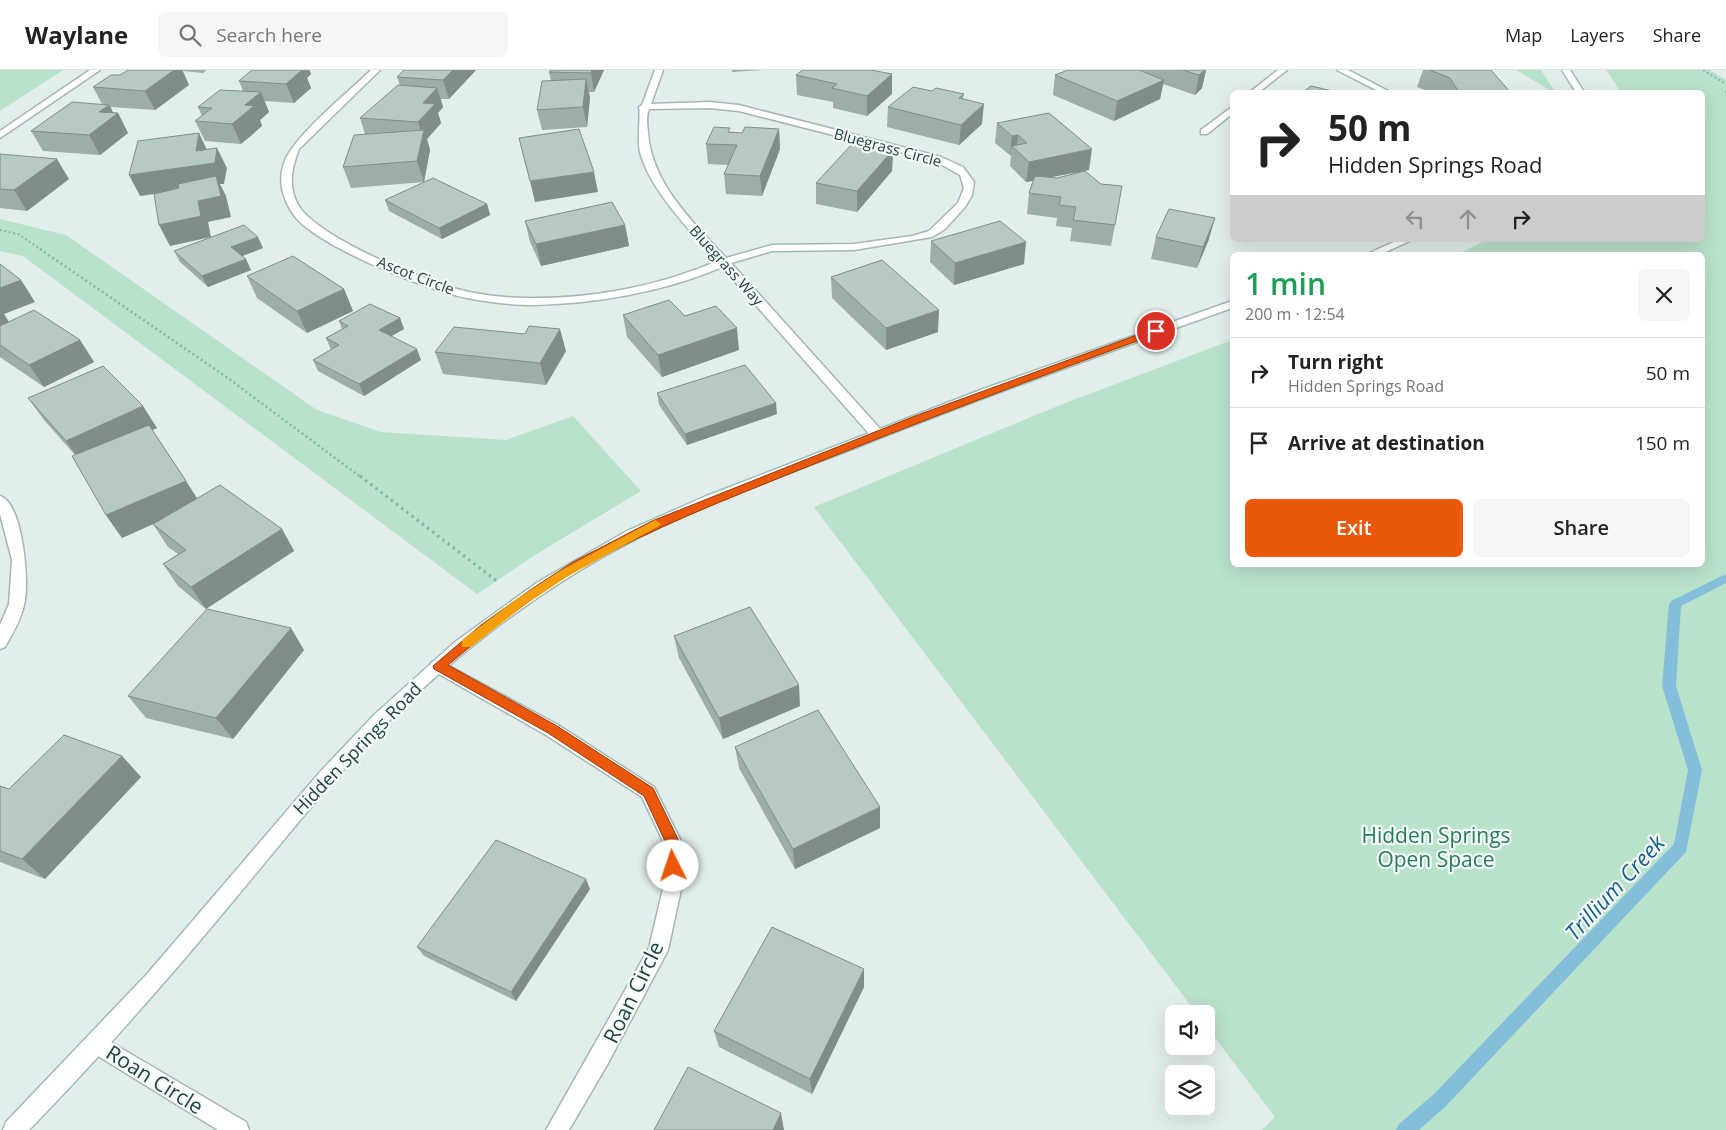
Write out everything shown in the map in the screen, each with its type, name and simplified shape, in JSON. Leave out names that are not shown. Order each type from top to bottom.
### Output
[{"type":"street","points":[[0,135],[96,70]]},
{"type":"street","name":"Ascot Circle","points":[[376,70],[294,148],[288,162],[285,176],[286,190],[291,203],[304,220],[326,237],[428,283],[464,294],[502,301],[542,302],[585,299],[687,277],[724,263]]},
{"type":"street","name":"Bluegrass Way","points":[[659,70],[644,107],[644,151],[651,170],[681,214],[877,434]]},
{"type":"street","points":[[1257,90],[1283,70]]},
{"type":"street","points":[[1341,70],[1382,90]]},
{"type":"street","points":[[1566,70],[1579,90]]},
{"type":"street","name":"Bluegrass Circle","points":[[644,107],[709,105],[753,111],[938,159],[956,167],[967,176],[968,194],[944,225],[932,234],[909,240],[851,247],[786,246],[759,250],[724,263]]},
{"type":"street","points":[[1204,132],[1230,112]]},
{"type":"street","points":[[1377,252],[1402,242]]},
{"type":"street","name":"Hidden Springs Road","points":[[14,1130],[97,1044],[197,931],[325,777],[408,692],[438,666],[522,601],[577,565],[656,524],[877,434],[1071,361],[1230,305]]},
{"type":"street","points":[[0,502],[5,507],[19,560],[17,604],[0,643]]},
{"type":"street","name":"Roan Circle","points":[[438,666],[552,730],[648,792],[671,839],[674,880],[658,950],[600,1058],[557,1130]]},
{"type":"street","name":"Roan Circle","points":[[97,1044],[238,1130]]},
{"type":"path","points":[[1704,70],[1726,84]]},
{"type":"path","points":[[1726,91],[1726,96]]},
{"type":"path","points":[[0,230],[18,234],[225,376],[522,601]]},
{"type":"green space","points":[[0,70],[63,70],[0,111]]},
{"type":"green space","points":[[1516,70],[1541,70],[1554,90],[1550,90]]},
{"type":"green space","name":"Hidden Springs Open Space","points":[[1606,70],[1710,70],[1726,80],[1726,1130],[1262,1130],[1275,1117],[1215,1038],[1215,1005],[1190,1005],[814,507],[1060,405],[1230,341],[1230,567],[1705,567],[1705,252],[1462,252],[1483,242],[1705,242],[1705,90],[1620,90]]},
{"type":"green space","points":[[0,219],[66,235],[317,410],[381,432],[506,440],[573,416],[641,491],[535,555],[477,594],[23,256],[0,251]]},
{"type":"building","points":[[128,70],[174,70],[145,91],[93,87],[111,75],[120,75]]},
{"type":"building","points":[[252,70],[302,70],[286,84],[239,81]]},
{"type":"building","points":[[404,70],[453,70],[443,80],[397,77]]},
{"type":"building","points":[[551,70],[592,70],[591,73],[549,72]]},
{"type":"building","points":[[803,70],[871,70],[892,74],[867,96],[832,88],[837,84],[796,75]]},
{"type":"building","points":[[1068,70],[1139,70],[1164,80],[1117,101],[1055,75]]},
{"type":"building","points":[[1183,70],[1205,70],[1199,75]]},
{"type":"building","points":[[1430,70],[1491,70],[1508,90],[1458,90],[1450,78]]},
{"type":"building","points":[[586,79],[583,107],[537,110],[542,81]]},
{"type":"building","points":[[398,85],[437,88],[423,103],[435,104],[418,122],[360,118]]},
{"type":"building","points":[[1311,86],[1328,90],[1306,90]]},
{"type":"building","points":[[913,87],[932,91],[936,88],[964,94],[959,98],[984,104],[961,125],[888,107]]},
{"type":"building","points":[[220,90],[261,92],[245,105],[254,106],[232,124],[195,121],[212,108],[198,107]]},
{"type":"building","points":[[72,102],[109,105],[99,112],[118,113],[89,135],[31,131]]},
{"type":"building","points":[[1049,113],[1092,149],[1029,162],[1012,146],[1027,143],[1018,135],[1012,136],[997,123]]},
{"type":"building","points":[[714,127],[730,128],[728,132],[742,133],[745,127],[779,129],[760,176],[724,174],[737,145],[706,144]]},
{"type":"building","points":[[579,129],[594,172],[530,181],[519,138]]},
{"type":"building","points":[[424,130],[417,161],[343,167],[354,135]]},
{"type":"building","points":[[199,133],[196,151],[217,148],[215,163],[129,175],[138,141]]},
{"type":"building","points":[[853,143],[893,150],[857,191],[816,183]]},
{"type":"building","points":[[0,154],[57,159],[14,190],[0,189]]},
{"type":"building","points":[[1085,171],[1101,184],[1122,186],[1115,225],[1073,220],[1076,207],[1059,205],[1061,197],[1029,193],[1035,176],[1057,178]]},
{"type":"building","points":[[216,176],[221,196],[198,201],[201,216],[159,225],[154,194],[179,188],[178,184]]},
{"type":"building","points":[[433,178],[487,204],[439,228],[385,200]]},
{"type":"building","points":[[612,202],[625,225],[536,244],[525,221]]},
{"type":"building","points":[[1169,209],[1215,218],[1203,247],[1156,237]]},
{"type":"building","points":[[1000,221],[1026,242],[955,263],[931,241]]},
{"type":"building","points":[[244,225],[258,237],[231,247],[246,259],[202,276],[174,251]]},
{"type":"building","points":[[293,256],[344,289],[297,311],[247,276]]},
{"type":"building","points":[[882,260],[939,310],[886,328],[831,277]]},
{"type":"building","points":[[0,264],[21,280],[0,288]]},
{"type":"building","points":[[669,300],[685,316],[716,306],[737,328],[658,355],[623,315]]},
{"type":"building","points":[[370,304],[400,318],[379,330],[417,349],[359,384],[313,360],[339,345],[326,338],[348,326],[339,321]]},
{"type":"building","points":[[34,310],[80,340],[29,365],[0,345],[0,326]]},
{"type":"building","points":[[529,326],[560,329],[540,363],[435,352],[454,327],[525,334]]},
{"type":"building","points":[[745,365],[776,403],[685,434],[657,393]]},
{"type":"building","points":[[103,366],[143,406],[66,441],[28,398]]},
{"type":"building","points":[[149,425],[186,481],[106,515],[72,456]]},
{"type":"building","points":[[220,485],[282,529],[191,587],[163,564],[186,550],[153,524]]},
{"type":"building","points":[[750,607],[799,685],[719,718],[674,636]]},
{"type":"building","points":[[207,609],[291,628],[216,718],[128,696]]},
{"type":"building","points":[[818,710],[880,807],[793,849],[735,747]]},
{"type":"building","points":[[64,735],[122,756],[22,859],[0,851],[0,786],[9,789]]},
{"type":"building","points":[[496,840],[586,879],[511,992],[417,947]]},
{"type":"building","points":[[772,927],[864,969],[810,1079],[714,1031]]},
{"type":"building","points":[[688,1067],[781,1113],[773,1130],[654,1130]]},
{"type":"waterway","name":"Trillium Creek","points":[[1405,1130],[1439,1101],[1681,847],[1695,770],[1669,686],[1675,604],[1726,578]]},
{"type":"slow traffic","points":[[466,643],[522,601],[564,573],[616,543],[655,524]]},
{"type":"route","points":[[673,866],[671,839],[648,792],[552,730],[438,666],[522,601],[577,565],[628,537],[713,499],[918,418],[1156,331]]}]
